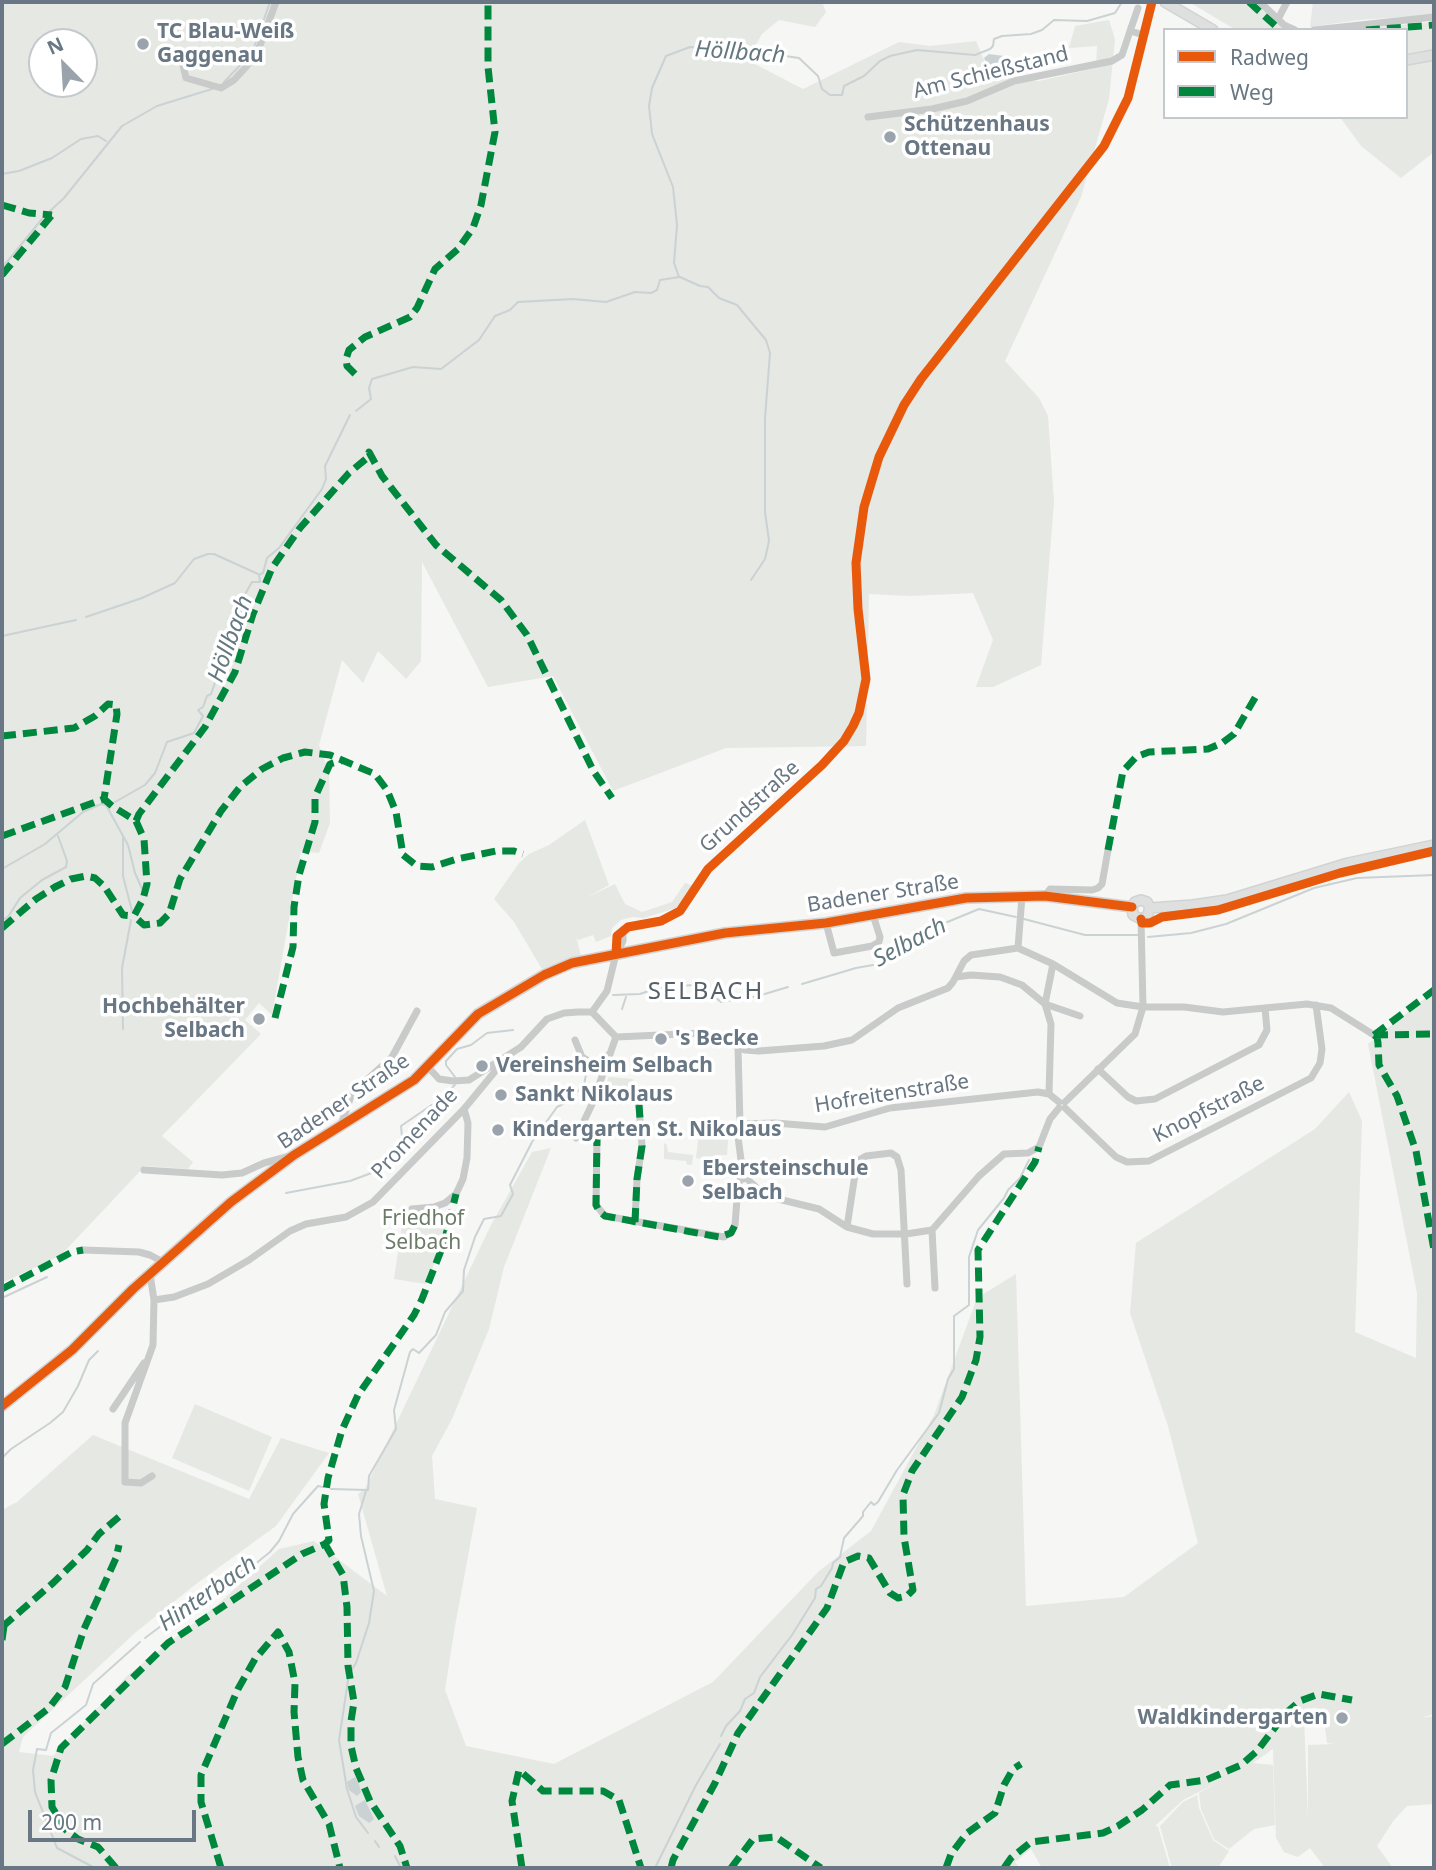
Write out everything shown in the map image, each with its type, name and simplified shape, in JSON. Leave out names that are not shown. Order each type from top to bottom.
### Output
[{"type":"main road","points":[[1165,2],[1210,28]]},
{"type":"main road","points":[[1408,60],[1434,55]]},
{"type":"main road","points":[[1150,908],[1227,900],[1348,863],[1434,845]]},
{"type":"main road","name":"Badener Straße","points":[[2,1406],[72,1350],[150,1274],[231,1202],[294,1155],[414,1080],[462,1028],[496,1002],[544,975],[572,963],[725,933],[825,923],[966,898],[1045,896],[1132,907]]},
{"type":"main road","points":[[1135,902],[1147,902],[1150,908],[1147,917],[1141,919],[1133,915],[1132,907],[1135,902]]},
{"type":"street","points":[[181,57],[186,78],[221,88],[234,80],[259,48],[276,2]]},
{"type":"street","name":"Grundstraße","points":[[592,1012],[607,991],[616,954],[616,939],[623,930],[660,921],[680,911],[708,869],[836,751],[856,720],[866,679],[856,563],[864,507],[879,457],[904,405],[928,370],[1104,146],[1128,98],[1152,2]]},
{"type":"street","points":[[1260,2],[1292,28]]},
{"type":"street","points":[[1278,19],[1287,2]]},
{"type":"street","name":"Am Schießstand","points":[[868,117],[932,109],[967,101],[1014,81],[1112,61],[1122,55],[1138,8]]},
{"type":"street","points":[[1334,28],[1434,18]]},
{"type":"street","points":[[1130,31],[1144,35]]},
{"type":"street","points":[[1045,896],[1050,889],[1098,888],[1102,884],[1108,850]]},
{"type":"street","points":[[1018,948],[1022,896]]},
{"type":"street","points":[[825,923],[834,953],[872,946],[879,942],[873,915]]},
{"type":"street","points":[[738,1047],[740,1124],[737,1129],[746,1178],[766,1196],[819,1209],[847,1227],[873,1234],[906,1234],[932,1230],[979,1176],[1004,1154],[1028,1153],[1039,1147],[1050,1119],[1135,1034],[1143,1007],[1141,919]]},
{"type":"street","points":[[428,1067],[439,1079],[469,1080],[521,1046],[547,1019],[564,1013],[592,1012],[616,1037],[705,1033],[738,1047],[760,1051],[824,1046],[852,1040],[898,1008],[948,988],[964,961],[971,956],[1018,948],[1053,964],[1117,1003],[1143,1007],[1185,1007],[1223,1013],[1292,1004],[1316,1005],[1331,1009],[1374,1035]]},
{"type":"street","points":[[1053,964],[1045,1004],[1051,1024],[1049,1094],[1062,1105]]},
{"type":"street","points":[[956,977],[1000,977],[1021,985],[1045,1004],[1080,1016]]},
{"type":"street","name":"Knopfstraße","points":[[1062,1105],[1116,1157],[1127,1162],[1149,1161],[1311,1078],[1320,1063],[1322,1049],[1316,1005]]},
{"type":"street","points":[[1098,1069],[1128,1097],[1145,1102],[1156,1099],[1259,1045],[1267,1030],[1265,1008]]},
{"type":"street","points":[[341,1125],[352,1093],[392,1057],[417,1012]]},
{"type":"street","points":[[576,1138],[593,1102],[616,1037]]},
{"type":"street","points":[[575,1040],[582,1057],[604,1070]]},
{"type":"street","name":"Promenade","points":[[154,1300],[174,1297],[208,1284],[290,1231],[306,1224],[346,1217],[373,1202],[464,1110],[497,1069],[496,1063]]},
{"type":"street","name":"Hofreitenstraße","points":[[740,1124],[775,1123],[825,1127],[890,1108],[1038,1092],[1049,1094]]},
{"type":"street","points":[[635,1222],[642,1146],[639,1105]]},
{"type":"street","points":[[412,1209],[434,1207],[445,1203],[456,1194],[463,1179],[467,1158],[468,1123],[464,1110]]},
{"type":"street","points":[[640,1132],[608,1128],[597,1137],[596,1205],[605,1216],[724,1237],[731,1233],[735,1225],[738,1186],[740,1181],[746,1178]]},
{"type":"street","points":[[847,1227],[857,1161],[866,1156],[891,1153],[897,1157],[901,1170],[907,1284]]},
{"type":"street","points":[[144,1170],[232,1174],[294,1155]]},
{"type":"street","points":[[932,1230],[935,1288]]},
{"type":"street","points":[[83,1250],[139,1252],[163,1262]]},
{"type":"street","points":[[150,1274],[154,1300],[153,1345],[125,1423],[125,1482],[141,1483],[152,1476]]},
{"type":"street","points":[[113,1409],[150,1354]]},
{"type":"shaded area","points":[[1313,2],[1434,2],[1434,15],[1359,20],[1310,27]]},
{"type":"shaded area","points":[[989,54],[1004,56],[1008,66],[1003,68],[987,64],[984,58]]},
{"type":"shaded area","points":[[355,1777],[361,1792],[357,1796],[349,1790],[347,1782]]},
{"type":"shaded area","points":[[365,1800],[374,1819],[369,1823],[359,1816],[355,1806]]},
{"type":"green space","points":[[2,2],[822,2],[826,12],[815,27],[779,20],[762,34],[747,60],[803,89],[899,42],[930,46],[976,41],[987,67],[1002,76],[1039,81],[1096,68],[1097,46],[1069,48],[1075,26],[1109,20],[1115,39],[1109,99],[1081,197],[1005,361],[1039,398],[1048,416],[1054,502],[1041,665],[993,687],[976,687],[993,640],[973,593],[911,596],[869,594],[866,746],[726,748],[613,791],[553,676],[488,687],[422,562],[421,661],[406,679],[378,651],[363,683],[342,660],[319,745],[329,772],[330,823],[319,853],[301,851],[272,1015],[259,1003],[245,1020],[261,1034],[162,1136],[193,1162],[188,1169],[145,1166],[61,1255],[2,1283]]},
{"type":"green space","points":[[1189,2],[1256,2],[1283,28],[1233,28]]},
{"type":"green space","points":[[1434,22],[1434,152],[1401,178],[1361,146],[1341,119],[1408,119],[1408,28],[1366,28]]},
{"type":"green space","points":[[585,820],[609,885],[586,898],[615,884],[625,904],[642,912],[672,902],[685,883],[693,886],[676,908],[644,918],[621,920],[612,928],[611,936],[596,942],[593,935],[578,940],[576,936],[581,956],[542,969],[514,922],[494,899],[519,863],[529,854],[549,845]]},
{"type":"green space","points":[[1434,991],[1434,1714],[1421,1718],[1434,1716],[1434,1804],[1407,1806],[1377,1846],[1393,1868],[1325,1868],[1310,1848],[1298,1857],[1284,1852],[1276,1838],[1273,1749],[1253,1763],[1273,1765],[1275,1825],[1254,1829],[1229,1849],[1214,1839],[1201,1809],[1199,1793],[1217,1783],[1183,1800],[1155,1826],[1158,1827],[1170,1868],[1042,1868],[1031,1849],[1015,1862],[1020,1868],[2,1868],[2,1510],[17,1502],[93,1435],[249,1499],[281,1438],[329,1453],[276,1526],[136,1632],[23,1737],[19,1752],[53,1756],[128,1675],[217,1605],[279,1549],[314,1541],[387,1596],[358,1494],[365,1489],[491,1225],[532,1152],[551,1148],[504,1267],[489,1329],[452,1419],[432,1456],[435,1499],[477,1508],[445,1690],[466,1746],[554,1764],[713,1682],[818,1572],[871,1531],[934,1415],[977,1298],[1016,1274],[1026,1606],[1124,1597],[1198,1543],[1168,1426],[1130,1313],[1136,1243],[1315,1129],[1349,1092],[1362,1121],[1355,1332],[1416,1358],[1417,1293],[1368,1044]],"holes":[[[1311,1708],[1316,1708],[1324,1720],[1327,1743],[1334,1744],[1308,1745],[1308,1819],[1304,1716]]]},
{"type":"green space","points":[[609,1077],[633,1079],[629,1095],[608,1097],[602,1094]]},
{"type":"green space","points":[[699,1132],[719,1140],[728,1140],[727,1155],[716,1155],[707,1160],[696,1158]]},
{"type":"green space","points":[[664,1143],[668,1152],[693,1155],[692,1165],[687,1165],[686,1161],[664,1159]]},
{"type":"green space","name":"Friedhof Selbach","points":[[424,1208],[450,1214],[442,1244],[426,1284],[394,1279],[404,1211]]},
{"type":"green space","points":[[195,1404],[272,1437],[249,1491],[172,1458]]},
{"type":"green space","points":[[1197,1795],[1199,1808],[1213,1840],[1229,1851],[1218,1868],[1172,1868],[1160,1826],[1183,1802]]},
{"type":"waterway","points":[[224,82],[252,53],[270,2]]},
{"type":"waterway","name":"Höllbach","points":[[356,411],[371,399],[369,388],[372,379],[413,367],[441,369],[479,340],[495,316],[510,310],[518,302],[573,299],[606,302],[635,292],[651,293],[657,290],[660,280],[679,277],[674,263],[677,225],[673,187],[652,134],[649,106],[652,88],[666,56],[690,47],[737,49],[799,58],[818,76],[822,89],[830,95],[842,95],[844,86],[864,76],[880,61],[890,56],[917,50],[975,55],[990,49],[994,39],[1002,36],[1031,34],[1042,30],[1054,20],[1087,21],[1115,13],[1122,2]]},
{"type":"waterway","points":[[50,211],[64,198],[122,126],[157,106],[212,89]]},
{"type":"waterway","points":[[2,174],[19,171],[52,158],[81,139],[98,136],[106,141]]},
{"type":"waterway","points":[[2,268],[42,219]]},
{"type":"waterway","points":[[680,277],[708,287],[719,298],[737,305],[766,340],[770,353],[765,418],[765,512],[769,541],[765,559],[751,580]]},
{"type":"waterway","name":"Höllbach","points":[[115,802],[145,785],[155,773],[167,742],[194,733],[203,716],[198,710],[211,694],[221,665],[224,664],[226,647],[237,633],[236,625],[244,596],[252,582],[260,582],[259,575],[263,573],[267,558],[279,548],[322,489],[326,479],[325,466],[350,415]]},
{"type":"waterway","points":[[86,617],[142,598],[175,583],[194,559],[208,554],[214,554],[258,574]]},
{"type":"waterway","points":[[2,636],[76,620]]},
{"type":"waterway","name":"Höllbach","points":[[2,869],[45,844],[83,812],[101,804],[106,805],[128,845],[143,891]]},
{"type":"waterway","points":[[2,920],[8,917],[20,898],[42,880],[66,867],[67,861],[58,836]]},
{"type":"waterway","points":[[123,836],[123,876],[132,911]]},
{"type":"waterway","name":"Selbach","points":[[1148,937],[1191,933],[1226,924],[1314,888],[1357,878],[1434,875]]},
{"type":"waterway","name":"Selbach","points":[[802,984],[879,964],[898,948],[928,930],[979,909],[1016,917]]},
{"type":"waterway","name":"Selbach","points":[[1024,919],[1085,935],[1138,935]]},
{"type":"waterway","points":[[123,1029],[122,968],[131,920]]},
{"type":"waterway","name":"Selbach","points":[[613,995],[640,994],[657,988],[693,985],[709,992],[721,1002],[758,996],[788,987]]},
{"type":"waterway","name":"Hinterbach","points":[[622,1009],[626,997]]},
{"type":"waterway","name":"Selbach","points":[[455,1077],[446,1061],[457,1049],[471,1045],[487,1033],[513,1030]]},
{"type":"waterway","name":"Hinterbach","points":[[596,1061],[608,1052]]},
{"type":"waterway","name":"Hinterbach","points":[[331,1489],[368,1490],[369,1476],[396,1429],[394,1410],[410,1352],[413,1349],[419,1353],[436,1335],[445,1312],[463,1291],[464,1270],[484,1219],[501,1216],[513,1194],[510,1185],[532,1142],[557,1107],[567,1102],[584,1085],[587,1069]]},
{"type":"waterway","name":"Selbach","points":[[286,1193],[350,1181],[374,1172],[402,1137],[401,1126],[455,1085]]},
{"type":"waterway","points":[[721,1736],[740,1711],[745,1699],[754,1693],[760,1677],[792,1635],[815,1598],[816,1589],[821,1586],[833,1563],[840,1557],[844,1538],[871,1502],[874,1505],[878,1502],[897,1470],[939,1413],[948,1379],[954,1369],[954,1316],[969,1305],[969,1257],[978,1230],[1020,1178],[1029,1160]]},
{"type":"waterway","points":[[2,1298],[47,1277]]},
{"type":"waterway","points":[[2,1458],[63,1412],[89,1360],[98,1351]]},
{"type":"waterway","name":"Hinterbach","points":[[145,1638],[221,1581],[254,1565],[270,1552],[293,1514],[318,1486],[323,1487]]},
{"type":"waterway","points":[[366,1491],[359,1514],[361,1536],[374,1591],[369,1623],[356,1663],[349,1674],[339,1740],[347,1789],[356,1817],[368,1833]]},
{"type":"waterway","name":"Hinterbach","points":[[95,1868],[57,1848],[35,1792],[33,1770],[37,1749],[46,1750],[51,1733],[86,1705],[93,1684],[140,1642]]},
{"type":"waterway","points":[[655,1868],[696,1785],[720,1744]]},
{"type":"waterway","points":[[375,1841],[379,1847]]},
{"type":"waterway","points":[[395,1856],[401,1868]]},
{"type":"marked path","points":[[355,374],[347,366],[349,350],[365,337],[410,317],[435,269],[458,249],[473,228],[481,205],[495,132],[488,67],[488,2]]},
{"type":"marked path","points":[[1249,2],[1278,28]]},
{"type":"marked path","points":[[1393,28],[1434,25]]},
{"type":"marked path","points":[[2,205],[29,213],[52,215]]},
{"type":"marked path","points":[[2,275],[52,215]]},
{"type":"marked path","points":[[136,821],[205,727],[235,672],[253,614],[272,568],[300,528],[349,473],[367,458],[369,452],[382,476],[436,545],[501,600],[527,635],[594,772],[612,798]]},
{"type":"marked path","points":[[1108,850],[1123,771],[1136,757],[1149,752],[1208,749],[1222,743],[1234,734],[1256,696]]},
{"type":"marked path","points":[[2,736],[74,728],[95,716],[108,704],[116,705],[117,714],[104,799]]},
{"type":"marked path","points":[[136,821],[144,839],[147,884],[134,916],[144,925],[160,923],[169,914],[180,879],[221,811],[240,787],[262,769],[283,758],[305,752],[330,755],[375,774],[387,790],[396,812],[403,855],[417,866],[432,867],[496,851],[523,854]]},
{"type":"marked path","points":[[275,1018],[293,947],[294,907],[299,875],[315,822],[315,797],[330,764],[344,760]]},
{"type":"marked path","points":[[2,836],[104,799],[136,821]]},
{"type":"marked path","points":[[2,928],[36,899],[55,887],[71,879],[86,876],[95,878],[104,886],[123,915],[134,916]]},
{"type":"marked path","points":[[1374,1035],[1434,990]]},
{"type":"marked path","points":[[1374,1035],[1434,1034]]},
{"type":"marked path","points":[[1374,1035],[1377,1037],[1379,1065],[1397,1096],[1416,1151],[1434,1250]]},
{"type":"marked path","points":[[635,1222],[642,1146],[639,1105]]},
{"type":"marked path","points":[[640,1132],[608,1128],[597,1137],[596,1205],[599,1211],[605,1216],[719,1237],[731,1233],[735,1225]]},
{"type":"marked path","points":[[671,1868],[738,1733],[827,1608],[844,1562],[858,1556],[869,1558],[890,1593],[898,1598],[907,1596],[913,1590],[904,1537],[903,1495],[912,1471],[962,1397],[976,1360],[980,1337],[978,1250],[1035,1162],[1039,1147]]},
{"type":"marked path","points":[[116,1868],[98,1847],[78,1839],[66,1830],[52,1807],[51,1780],[61,1748],[168,1643],[302,1554],[329,1540],[324,1504],[328,1478],[342,1430],[358,1395],[414,1315],[422,1299],[444,1243],[456,1194]]},
{"type":"marked path","points":[[2,1289],[72,1252],[83,1250]]},
{"type":"marked path","points":[[2,1627],[53,1583],[87,1550],[99,1534],[120,1516]]},
{"type":"marked path","points":[[325,1544],[343,1575],[347,1607],[348,1666],[354,1702],[351,1746],[356,1768],[370,1801],[400,1846],[407,1868]]},
{"type":"marked path","points":[[2,1744],[49,1708],[65,1687],[84,1629],[116,1558],[119,1545]]},
{"type":"marked path","points":[[2,1640],[4,1626]]},
{"type":"marked path","points":[[221,1868],[201,1802],[201,1775],[238,1689],[255,1659],[278,1632],[289,1652],[295,1683],[294,1712],[303,1780],[329,1824],[340,1868]]},
{"type":"marked path","points":[[1004,1868],[1011,1858],[1031,1842],[1103,1833],[1142,1810],[1170,1785],[1206,1780],[1241,1765],[1257,1751],[1286,1713],[1300,1701],[1319,1694],[1352,1700]]},
{"type":"marked path","points":[[946,1868],[951,1854],[967,1833],[995,1813],[1004,1785],[1013,1769],[1021,1764]]},
{"type":"marked path","points":[[522,1868],[512,1801],[519,1770],[543,1791],[603,1791],[619,1800],[641,1868]]},
{"type":"marked path","points":[[731,1868],[753,1839],[776,1837],[821,1868]]},
{"type":"cycle path","points":[[616,954],[617,936],[628,927],[661,921],[680,911],[708,869],[822,765],[844,741],[853,726],[859,713],[866,679],[856,563],[864,507],[879,457],[904,405],[921,379],[1104,146],[1128,98],[1152,2]]},
{"type":"cycle path","points":[[1141,919],[1142,923],[1150,923],[1162,917],[1218,910],[1340,873],[1434,851]]},
{"type":"cycle path","points":[[2,1406],[72,1350],[133,1289],[231,1202],[294,1155],[414,1080],[478,1014],[544,975],[572,963],[725,933],[826,923],[966,898],[1045,896],[1132,907]]},
{"type":"place","name":"TC Blau-Weiß Gaggenau","points":[[143,44]]},
{"type":"place","name":"Schützenhaus Ottenau","points":[[890,137]]},
{"type":"place","name":"Hochbehälter Selbach","points":[[259,1019]]},
{"type":"place","name":"'s Becke","points":[[661,1039]]},
{"type":"place","name":"Vereinsheim Selbach","points":[[482,1066]]},
{"type":"place","name":"Sankt Nikolaus","points":[[501,1095]]},
{"type":"place","name":"Kindergarten St. Nikolaus","points":[[498,1130]]},
{"type":"place","name":"Ebersteinschule Selbach","points":[[688,1181]]},
{"type":"place","name":"Waldkindergarten","points":[[1342,1718]]},
{"type":"district","name":"SELBACH","points":[[706,992]]}]
